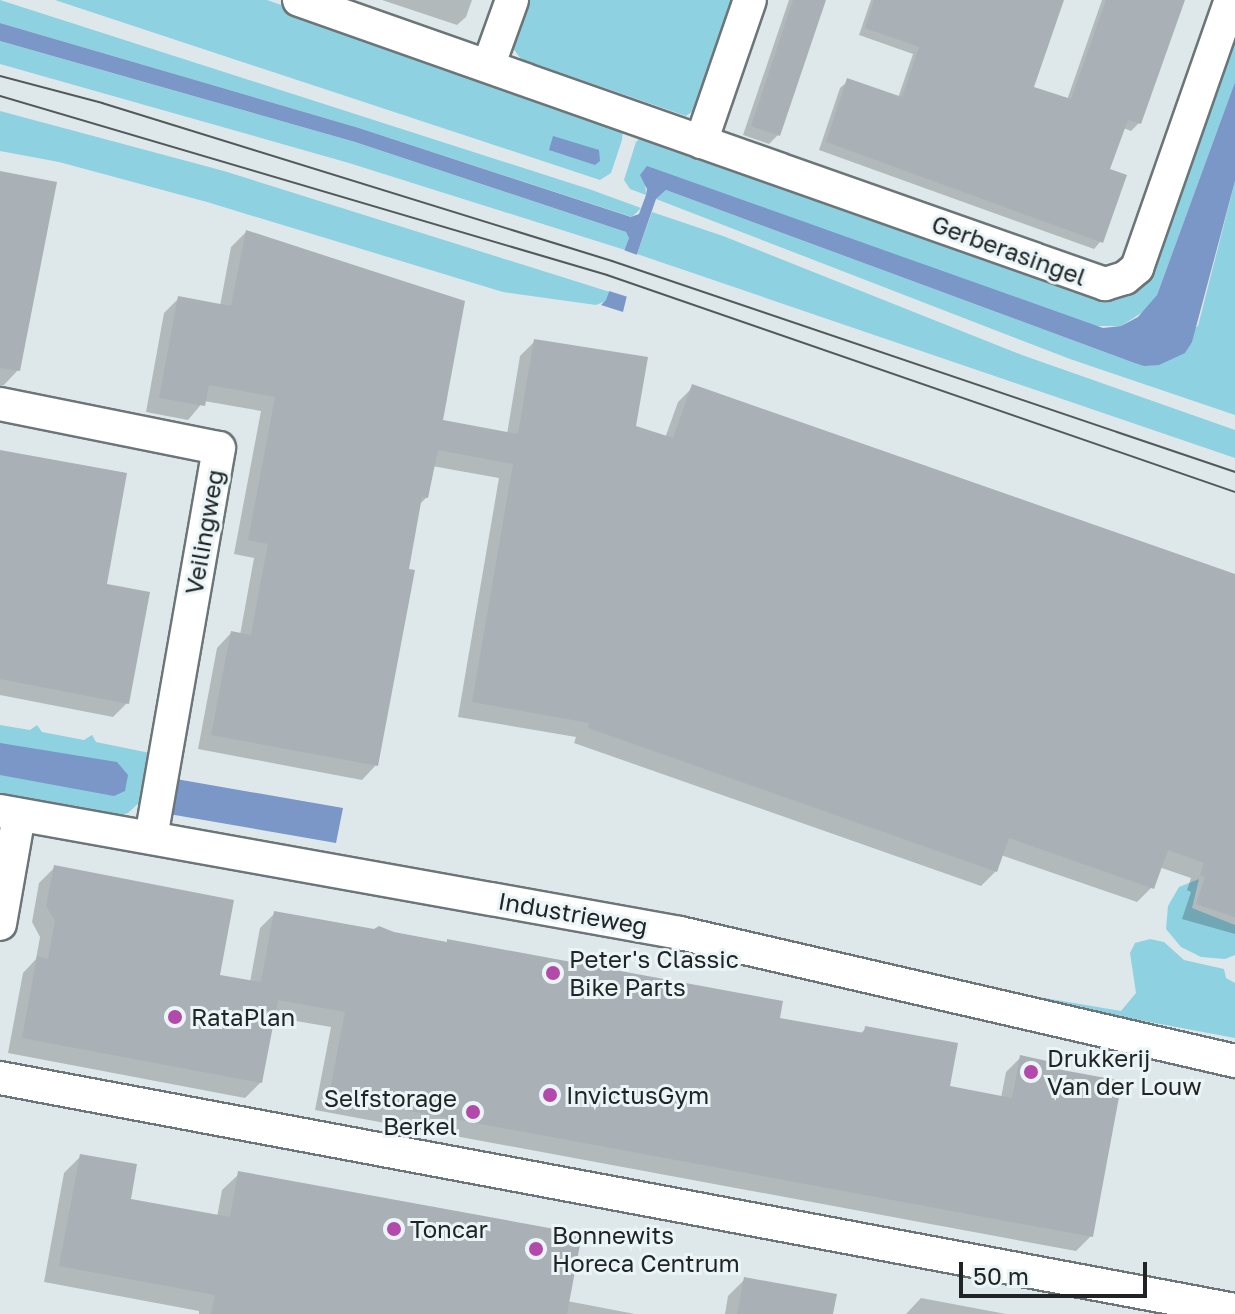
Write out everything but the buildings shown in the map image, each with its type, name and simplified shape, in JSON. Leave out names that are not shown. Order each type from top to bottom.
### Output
[{"type":"street","name":"Gerberasingel","points":[[299,0],[489,64],[1105,284],[1125,278],[1137,268],[1231,0]]},
{"type":"street","points":[[489,64],[512,0]]},
{"type":"street","points":[[701,142],[750,0]]},
{"type":"street","name":"Veilingweg","points":[[0,404],[219,448],[151,836]]},
{"type":"street","points":[[0,924],[10,813]]},
{"type":"street","name":"Industrieweg","points":[[10,813],[680,933],[1235,1061]]},
{"type":"street","points":[[0,1078],[1235,1310]]},
{"type":"shaded area","points":[[0,0],[641,208],[632,217],[359,128],[0,23]]},
{"type":"shaded area","points":[[55,0],[267,0],[557,102],[623,130],[622,140],[611,173],[600,180]]},
{"type":"shaded area","points":[[525,0],[740,0],[697,108],[686,116],[521,59],[510,44]]},
{"type":"shaded area","points":[[1235,10],[1235,82],[1157,295],[1149,308],[1121,326],[1088,326],[763,209],[645,182],[646,195],[630,189],[624,180],[636,142],[642,136],[1112,295]]},
{"type":"shaded area","points":[[0,23],[359,128],[631,217],[639,214],[646,195],[647,189],[640,175],[647,166],[1103,328],[1121,326],[1138,317],[1157,295],[1235,82],[1235,181],[1192,342],[1185,353],[1159,365],[1144,366],[1129,361],[666,190],[656,199],[637,254],[623,312],[601,305],[606,300],[629,238],[626,232],[355,142],[0,41]]},
{"type":"shaded area","points":[[0,41],[355,142],[626,232],[629,238],[625,250],[349,163],[0,64]]},
{"type":"shaded area","points":[[0,111],[224,171],[610,292],[606,301],[596,305],[503,292],[207,202],[59,162],[0,151]]},
{"type":"shaded area","points":[[553,136],[599,150],[600,161],[595,165],[549,150]]},
{"type":"shaded area","points":[[1235,181],[1235,415],[1070,359],[656,199],[666,190],[1129,361],[1198,326]]},
{"type":"shaded area","points":[[652,212],[723,236],[1022,355],[1235,430],[1235,458],[637,254]]},
{"type":"shaded area","points":[[0,725],[30,730],[37,725],[42,732],[84,740],[92,735],[96,742],[150,753],[140,802],[128,813],[114,818],[0,793]]},
{"type":"shaded area","points":[[0,743],[117,762],[128,775],[125,791],[114,796],[0,775]]},
{"type":"shaded area","points":[[176,779],[343,808],[336,843],[169,814]]},
{"type":"shaded area","points":[[1199,879],[1192,908],[1235,925],[1235,955],[1225,959],[1201,957],[1181,947],[1166,929],[1168,906],[1179,887]]},
{"type":"shaded area","points":[[1150,939],[1164,942],[1184,960],[1224,969],[1226,978],[1235,983],[1235,1038],[1021,998],[1021,994],[1121,1011],[1136,993],[1130,953],[1135,943]]},
{"type":"pier","points":[[621,249],[640,256],[628,297],[606,290]]},
{"type":"tram line","points":[[0,76],[102,103],[612,261],[1235,472]]},
{"type":"tram line","points":[[0,96],[607,275],[1235,492]]},
{"type":"place","name":"Peter's Classic Bike Parts","points":[[553,973]]},
{"type":"place","name":"RataPlan","points":[[175,1017]]},
{"type":"place","name":"Drukkerij Van der Louw","points":[[1031,1072]]},
{"type":"place","name":"InvictusGym","points":[[550,1095]]},
{"type":"place","name":"Selfstorage Berkel","points":[[473,1112]]},
{"type":"place","name":"Toncar","points":[[394,1229]]},
{"type":"place","name":"Bonnewits Horeca Centrum","points":[[536,1249]]}]
